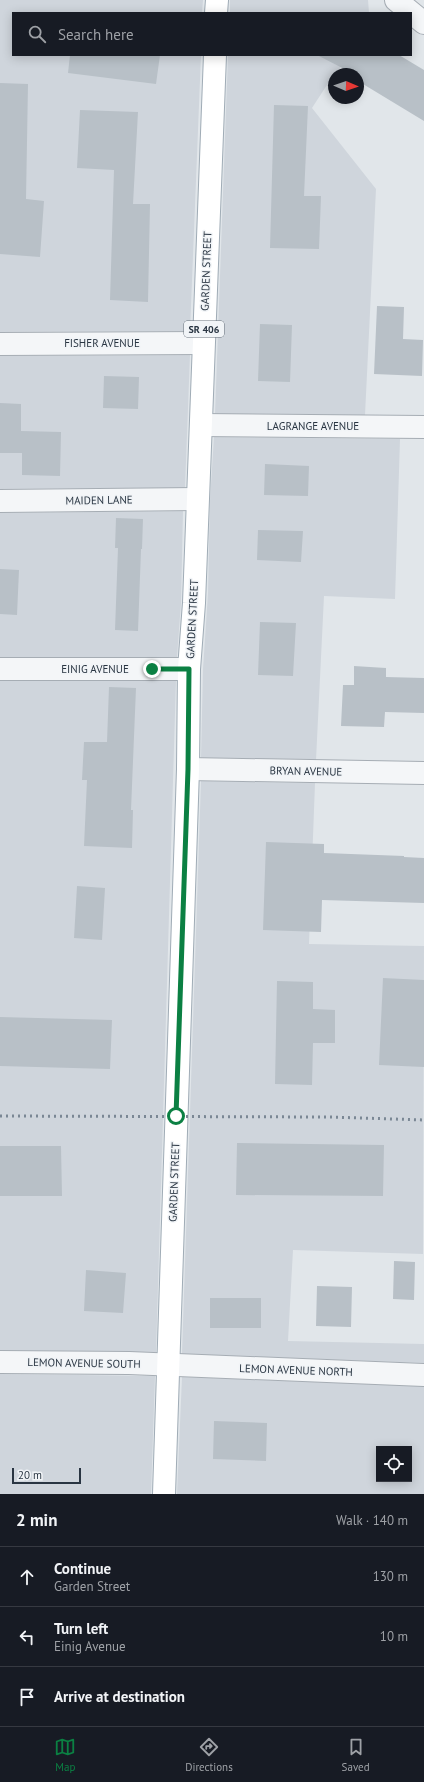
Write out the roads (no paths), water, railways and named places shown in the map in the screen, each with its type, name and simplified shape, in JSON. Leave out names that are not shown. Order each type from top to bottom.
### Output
[{"type":"main road","points":[[216,12],[217,0]]},
{"type":"main road","name":"GARDEN STREET","points":[[164,1494],[188,769],[189,669],[194,603],[215,56]]},
{"type":"street","points":[[396,0],[411,12]]},
{"type":"street","points":[[412,13],[424,23]]},
{"type":"street","name":"FISHER AVENUE","points":[[0,344],[203,343]]},
{"type":"street","name":"LAGRANGE AVENUE","points":[[201,425],[424,427]]},
{"type":"street","name":"MAIDEN LANE","points":[[0,501],[197,499]]},
{"type":"street","name":"EINIG AVENUE","points":[[0,668],[189,669]]},
{"type":"street","name":"BRYAN AVENUE","points":[[188,769],[424,774]]},
{"type":"street","name":"LEMON AVENUE SOUTH","points":[[0,1362],[169,1365]]},
{"type":"street","name":"LEMON AVENUE NORTH","points":[[169,1365],[424,1375]]},
{"type":"railway","points":[[0,1116],[329,1117],[424,1120]]}]
